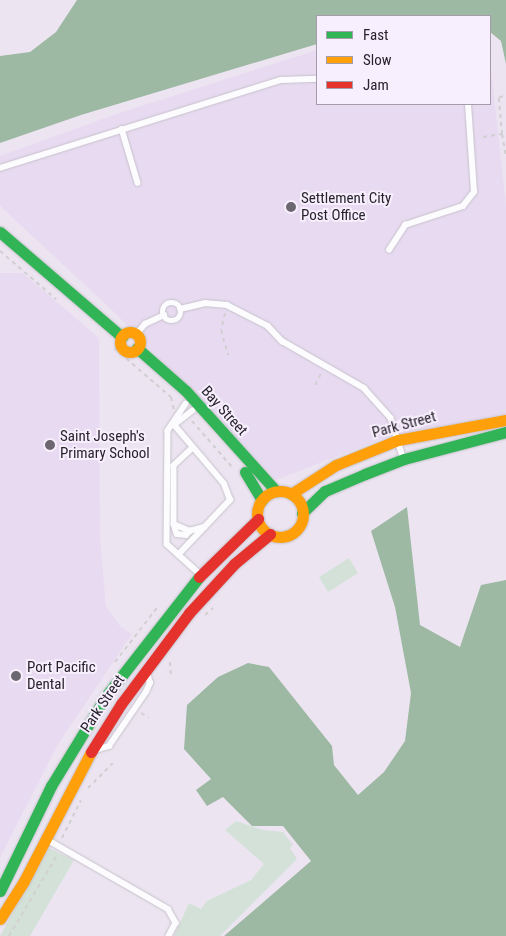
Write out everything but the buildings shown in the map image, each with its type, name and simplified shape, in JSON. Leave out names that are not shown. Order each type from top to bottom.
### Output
[{"type":"street","name":"Bay Street","points":[[0,232],[122,337],[121,346],[126,351],[141,352],[192,398],[276,492]]},
{"type":"street","points":[[122,337],[129,333],[136,335],[141,352]]},
{"type":"street","name":"Bay Street","points":[[141,352],[240,464],[262,500]]},
{"type":"street","name":"Park Street","points":[[291,494],[336,465],[398,440],[506,420]]},
{"type":"street","points":[[302,514],[301,506],[291,494],[276,492],[262,500],[258,519],[270,534],[277,537],[292,533],[298,528],[302,514],[309,503],[325,491],[404,459],[506,432]]},
{"type":"street","name":"Park Street","points":[[0,890],[51,786],[90,719],[145,642],[200,574],[258,519]]},
{"type":"street","name":"Park Street","points":[[0,919],[46,839],[91,751],[145,670],[213,586],[270,534]]},
{"type":"lane","points":[[0,168],[281,80],[316,79]]},
{"type":"lane","points":[[389,250],[405,225],[463,206],[474,192],[468,105]]},
{"type":"lane","points":[[122,129],[138,182]]},
{"type":"lane","points":[[136,335],[145,324],[164,315],[168,305],[173,304],[180,309],[204,304],[227,305],[268,326],[282,341],[364,388],[384,407],[404,459]]},
{"type":"lane","points":[[164,315],[169,320],[176,320],[180,309]]},
{"type":"lane","points":[[189,408],[168,431],[165,517],[167,544],[200,574]]},
{"type":"lane","points":[[174,424],[189,408]]},
{"type":"lane","points":[[174,424],[224,484],[230,500],[178,555]]},
{"type":"lane","points":[[193,448],[174,466],[174,524],[190,530],[204,527]]},
{"type":"lane","points":[[46,839],[168,909],[176,923],[169,936]]},
{"type":"path","points":[[506,96],[500,97],[502,134],[506,157]]},
{"type":"path","points":[[483,136],[502,134]]},
{"type":"path","points":[[0,251],[57,300]]},
{"type":"path","points":[[227,305],[221,330],[228,355]]},
{"type":"path","points":[[114,348],[171,396],[173,410]]},
{"type":"path","points":[[315,385],[325,366]]},
{"type":"path","points":[[198,619],[208,614],[216,603]]},
{"type":"path","points":[[133,636],[144,623]]},
{"type":"path","points":[[170,660],[171,676]]},
{"type":"path","points":[[61,840],[84,792],[114,763]]},
{"type":"path","points":[[9,936],[58,852]]},
{"type":"shaded area","points":[[77,0],[506,0],[506,64],[501,41],[491,33],[491,15],[316,15],[316,44],[81,115],[0,143],[0,56],[30,52],[56,32]]},
{"type":"shaded area","points":[[316,50],[316,105],[491,105],[491,69],[506,204],[506,414],[384,438],[276,480],[116,314],[0,206],[0,156],[119,113]]},
{"type":"shaded area","points":[[0,273],[23,273],[99,338],[100,536],[106,606],[120,626],[132,634],[57,746],[0,858]]},
{"type":"shaded area","points":[[407,507],[420,625],[460,647],[481,585],[506,580],[506,936],[224,936],[311,861],[283,826],[252,826],[223,797],[207,806],[196,790],[211,779],[184,749],[187,705],[218,677],[248,663],[269,667],[332,746],[334,765],[358,795],[384,772],[405,741],[411,693],[395,607],[371,531]]},
{"type":"shaded area","points":[[349,558],[358,573],[328,592],[319,577]]},
{"type":"shaded area","points":[[236,821],[263,830],[283,832],[293,845],[290,848],[297,859],[220,936],[174,936],[189,903],[201,909],[207,901],[251,880],[264,864],[225,830]]},
{"type":"shaded area","points":[[49,848],[74,860],[30,936],[0,936]]},
{"type":"traffic: fast","points":[[0,232],[122,337]]},
{"type":"traffic: fast","points":[[137,348],[186,391],[276,491]]},
{"type":"traffic: fast","points":[[302,513],[325,491],[365,474],[404,459],[506,432]]},
{"type":"traffic: fast","points":[[245,472],[262,500]]},
{"type":"traffic: fast","points":[[0,891],[51,786],[106,696],[199,577]]},
{"type":"traffic: slow","points":[[130,332],[137,335],[140,342],[137,349],[130,352],[123,349],[120,342],[123,335],[130,332]]},
{"type":"traffic: slow","points":[[291,494],[336,465],[398,440],[506,420]]},
{"type":"traffic: slow","points":[[280,491],[293,495],[299,501],[303,514],[299,527],[293,533],[280,537],[267,533],[261,527],[257,514],[261,501],[267,495],[280,491]]},
{"type":"traffic: slow","points":[[0,919],[24,881],[91,752]]},
{"type":"traffic: jam","points":[[199,577],[258,519]]},
{"type":"traffic: jam","points":[[91,752],[121,704],[189,613],[234,564],[270,534]]},
{"type":"place","name":"Settlement City Post Office","points":[[291,207]]},
{"type":"place","name":"Saint Joseph's Primary School","points":[[50,445]]},
{"type":"place","name":"Port Pacific Dental","points":[[16,676]]}]
